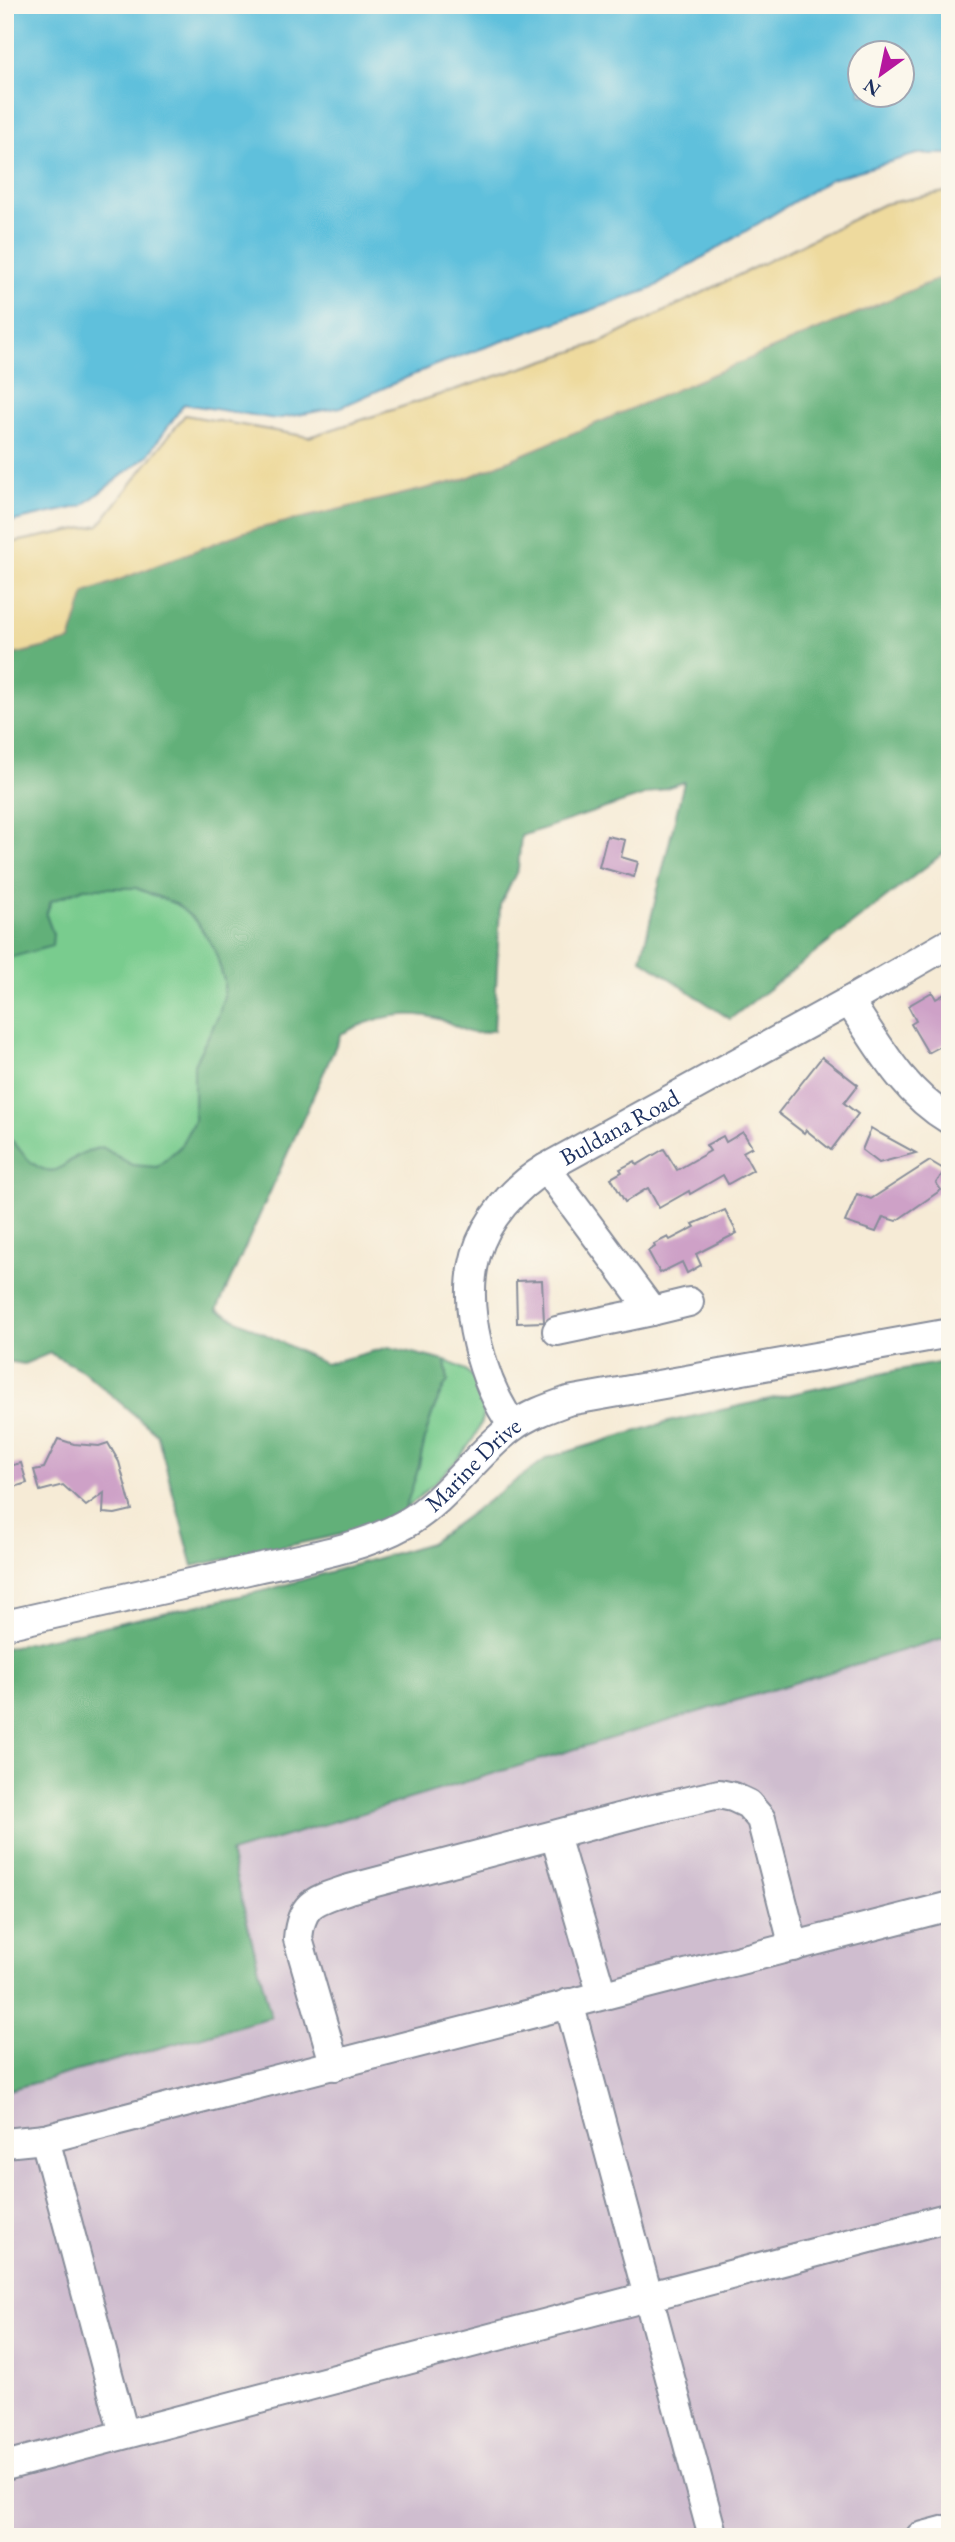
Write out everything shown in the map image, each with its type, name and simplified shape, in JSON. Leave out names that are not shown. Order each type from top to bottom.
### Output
[{"type":"street","name":"Buldana Road","points":[[513,1426],[494,1390],[480,1353],[473,1321],[472,1281],[476,1254],[491,1224],[510,1197],[546,1168],[950,943]]},
{"type":"street","points":[[849,1001],[900,1078],[931,1109],[950,1120]]},
{"type":"street","points":[[546,1168],[652,1311]]},
{"type":"street","points":[[557,1331],[689,1302]]},
{"type":"street","name":"Marine Drive","points":[[5,1625],[370,1540],[406,1523],[436,1501],[495,1441],[513,1426],[540,1411],[603,1394],[950,1333]]},
{"type":"street","points":[[335,2066],[298,1939],[299,1921],[316,1901],[349,1889],[641,1812],[719,1794],[748,1804],[761,1819],[794,1947]]},
{"type":"street","points":[[555,1836],[602,1996]]},
{"type":"street","points":[[5,2143],[45,2139],[950,1906]]},
{"type":"street","points":[[569,2003],[713,2537]]},
{"type":"street","points":[[45,2139],[124,2434]]},
{"type":"street","points":[[5,2466],[950,2217]]},
{"type":"street","points":[[920,2537],[950,2529]]},
{"type":"shaded area","points":[[950,1636],[950,2537],[5,2537],[5,2091],[270,2017],[229,1853]]},
{"type":"green space","points":[[950,274],[950,848],[730,1019],[641,959],[684,782],[521,836],[518,869],[500,905],[494,1030],[472,1033],[429,1016],[403,1015],[378,1019],[341,1034],[217,1310],[325,1364],[389,1347],[445,1361],[448,1381],[432,1413],[404,1511],[353,1532],[193,1566],[157,1434],[82,1370],[50,1353],[24,1364],[5,1361],[5,1135],[32,1163],[47,1170],[58,1169],[81,1154],[102,1147],[132,1165],[157,1167],[180,1147],[194,1121],[194,1064],[218,1017],[224,996],[224,980],[215,950],[197,922],[176,904],[136,888],[84,888],[51,901],[46,915],[53,934],[52,946],[5,959],[5,657],[70,641],[84,593],[243,532],[462,480]]},
{"type":"green space","points":[[84,888],[136,888],[176,904],[197,922],[215,950],[224,980],[224,996],[218,1017],[194,1064],[194,1121],[180,1147],[157,1168],[132,1165],[102,1147],[81,1154],[58,1169],[47,1170],[32,1163],[5,1135],[5,959],[53,934],[46,915],[51,901]]},
{"type":"green space","points":[[445,1361],[465,1370],[479,1386],[484,1403],[482,1420],[474,1438],[462,1454],[404,1511],[432,1413],[448,1381]]},
{"type":"green space","points":[[950,1361],[950,1636],[230,1853],[271,2017],[5,2091],[5,1648],[267,1590],[430,1543],[547,1458],[664,1423],[898,1370]]},
{"type":"sand","points":[[950,191],[950,274],[462,480],[244,532],[85,593],[70,641],[5,657],[5,544],[99,525],[185,415],[309,437],[602,342],[884,204]]},
{"type":"water","points":[[5,5],[950,5],[950,154],[917,154],[831,179],[651,289],[435,365],[341,407],[276,419],[184,404],[147,456],[82,506],[5,523]]},
{"type":"building","points":[[607,836],[625,840],[621,857],[638,862],[634,877],[599,867]]},
{"type":"building","points":[[950,991],[950,1041],[928,1053],[911,1024],[916,1021],[908,1006],[932,992],[936,999]]},
{"type":"building","points":[[822,1057],[858,1085],[844,1103],[858,1114],[831,1150],[778,1113]]},
{"type":"building","points":[[871,1128],[916,1153],[879,1163],[862,1150]]},
{"type":"building","points":[[743,1132],[752,1147],[743,1152],[753,1170],[728,1184],[723,1175],[659,1208],[648,1188],[625,1202],[611,1178],[622,1172],[620,1169],[635,1161],[637,1165],[664,1149],[677,1170],[710,1151],[706,1145],[723,1136],[726,1142]]},
{"type":"building","points":[[930,1161],[945,1170],[936,1183],[941,1190],[896,1221],[883,1217],[876,1232],[845,1222],[857,1194],[871,1199]]},
{"type":"building","points":[[725,1210],[737,1233],[696,1254],[701,1265],[687,1273],[682,1262],[660,1273],[648,1251],[655,1247],[654,1244],[668,1237],[670,1240],[695,1227],[693,1224]]},
{"type":"building","points":[[542,1280],[544,1322],[517,1323],[516,1281]]},
{"type":"building","points":[[58,1439],[74,1444],[99,1446],[108,1443],[119,1462],[132,1510],[115,1514],[103,1513],[104,1493],[86,1506],[63,1485],[40,1491],[34,1470],[44,1468]]},
{"type":"building","points":[[21,1463],[27,1483],[5,1490],[5,1467]]}]
